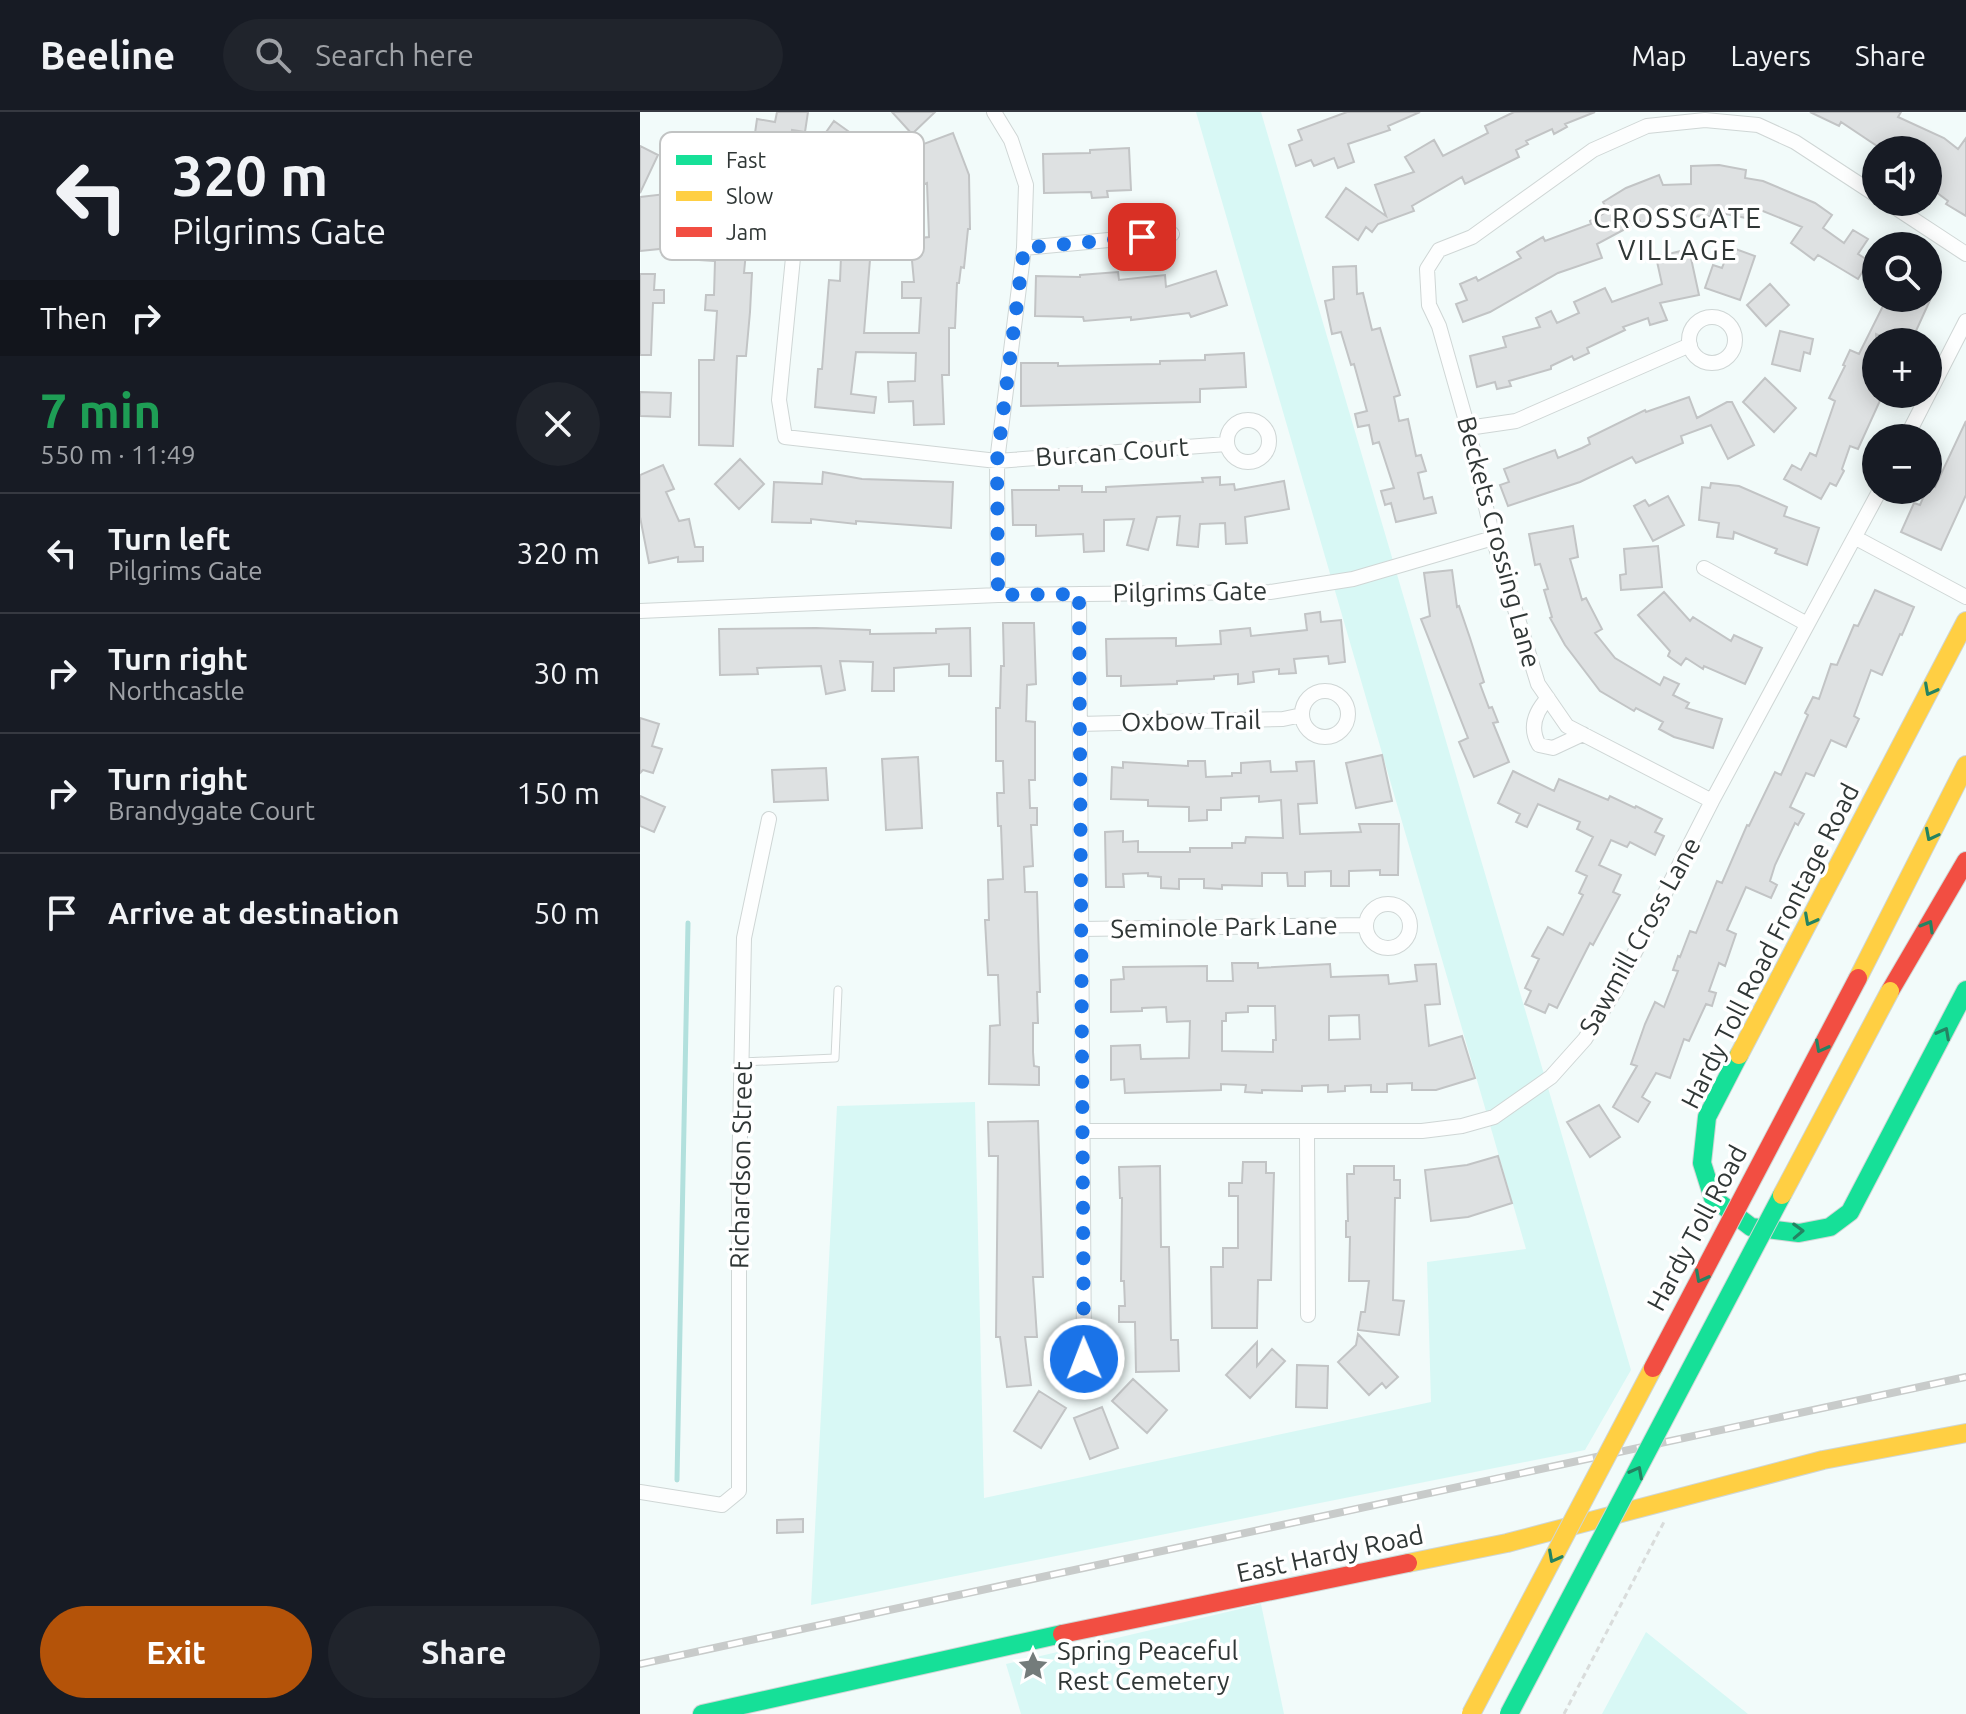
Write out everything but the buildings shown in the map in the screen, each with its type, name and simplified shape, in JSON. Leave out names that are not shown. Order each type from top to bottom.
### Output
[{"type":"main road","name":"Hardy Toll Road Frontage Road","points":[[1966,621],[1707,1117],[1702,1163],[1713,1198],[1751,1227],[1799,1233],[1830,1227],[1850,1212],[1966,990]]},
{"type":"main road","name":"Hardy Toll Road","points":[[1471,1714],[1858,978],[1966,765]]},
{"type":"main road","points":[[1509,1714],[1890,991],[1966,861]]},
{"type":"main road","name":"East Hardy Road","points":[[702,1714],[937,1660],[1507,1543],[1837,1457],[1966,1433]]},
{"type":"street","points":[[994,112],[1011,140],[1026,185],[1024,248],[997,461],[998,595]]},
{"type":"street","points":[[1644,119],[1758,125],[1795,142],[1862,186]]},
{"type":"street","name":"Beckets Crossing Lane","points":[[1644,119],[1593,150],[1472,237],[1439,250],[1427,269],[1429,305],[1439,326],[1468,428],[1493,538],[1538,684],[1567,726],[1712,801]]},
{"type":"street","points":[[1908,216],[1966,254]]},
{"type":"street","points":[[1024,248],[1172,234]]},
{"type":"street","name":"Burcan Court","points":[[793,260],[779,400],[785,437],[997,461],[1227,444]]},
{"type":"street","points":[[1913,424],[1966,321]]},
{"type":"street","points":[[1468,428],[1516,421],[1690,345]]},
{"type":"street","name":"Sawmill Cross Lane","points":[[1083,1131],[1422,1131],[1462,1126],[1494,1117],[1538,1088],[1575,1052],[1615,991],[1712,801],[1873,504]]},
{"type":"street","name":"Pilgrims Gate","points":[[640,611],[998,595],[1270,592],[1353,579],[1493,538]]},
{"type":"street","points":[[1856,538],[1966,597]]},
{"type":"street","points":[[1704,568],[1807,624]]},
{"type":"street","points":[[1079,594],[1084,1359]]},
{"type":"street","points":[[1548,698],[1540,706],[1534,723],[1539,745],[1553,748],[1583,734]]},
{"type":"street","name":"Oxbow Trail","points":[[1079,724],[1283,719],[1302,715]]},
{"type":"street","name":"Richardson Street","points":[[640,1492],[722,1505],[739,1491],[744,938],[769,819]]},
{"type":"street","name":"Seminole Park Lane","points":[[1082,929],[1366,925]]},
{"type":"street","points":[[1307,1132],[1308,1315]]},
{"type":"lane","points":[[742,1062],[835,1058],[838,990]]},
{"type":"path","points":[[1564,1714],[1676,1499]]},
{"type":"shaded area","points":[[1196,112],[1261,112],[1631,1370],[1585,1450],[811,1605],[837,1106],[975,1102],[984,1498],[1431,1402],[1427,1262],[1526,1249]]},
{"type":"shaded area","points":[[1261,1604],[1284,1714],[1021,1714],[1006,1664]]},
{"type":"shaded area","points":[[1646,1632],[1748,1714],[1602,1714]]},
{"type":"waterway","points":[[677,1480],[688,923]]},
{"type":"railway","points":[[640,1664],[1966,1377]]},
{"type":"traffic: fast","points":[[1739,1055],[1707,1117],[1702,1163],[1713,1198],[1751,1227],[1799,1233],[1830,1227],[1850,1212],[1966,990]]},
{"type":"traffic: fast","points":[[1509,1714],[1782,1195]]},
{"type":"traffic: fast","points":[[702,1714],[1062,1634]]},
{"type":"traffic: slow","points":[[1739,1055],[1966,621]]},
{"type":"traffic: slow","points":[[1858,978],[1966,765]]},
{"type":"traffic: slow","points":[[1782,1195],[1890,991]]},
{"type":"traffic: slow","points":[[1471,1714],[1653,1368]]},
{"type":"traffic: slow","points":[[1408,1563],[1507,1543],[1823,1460],[1966,1433]]},
{"type":"traffic: jam","points":[[1890,991],[1966,861]]},
{"type":"traffic: jam","points":[[1653,1368],[1858,978]]},
{"type":"traffic: jam","points":[[1062,1634],[1408,1563]]},
{"type":"place","name":"Spring Peaceful Rest Cemetery","points":[[1033,1666]]},
{"type":"district","name":"CROSSGATE VILLAGE","points":[[1678,234]]},
{"type":"route","points":[[1084,1359],[1079,594],[998,595],[997,461],[1024,248],[1142,237]]}]
